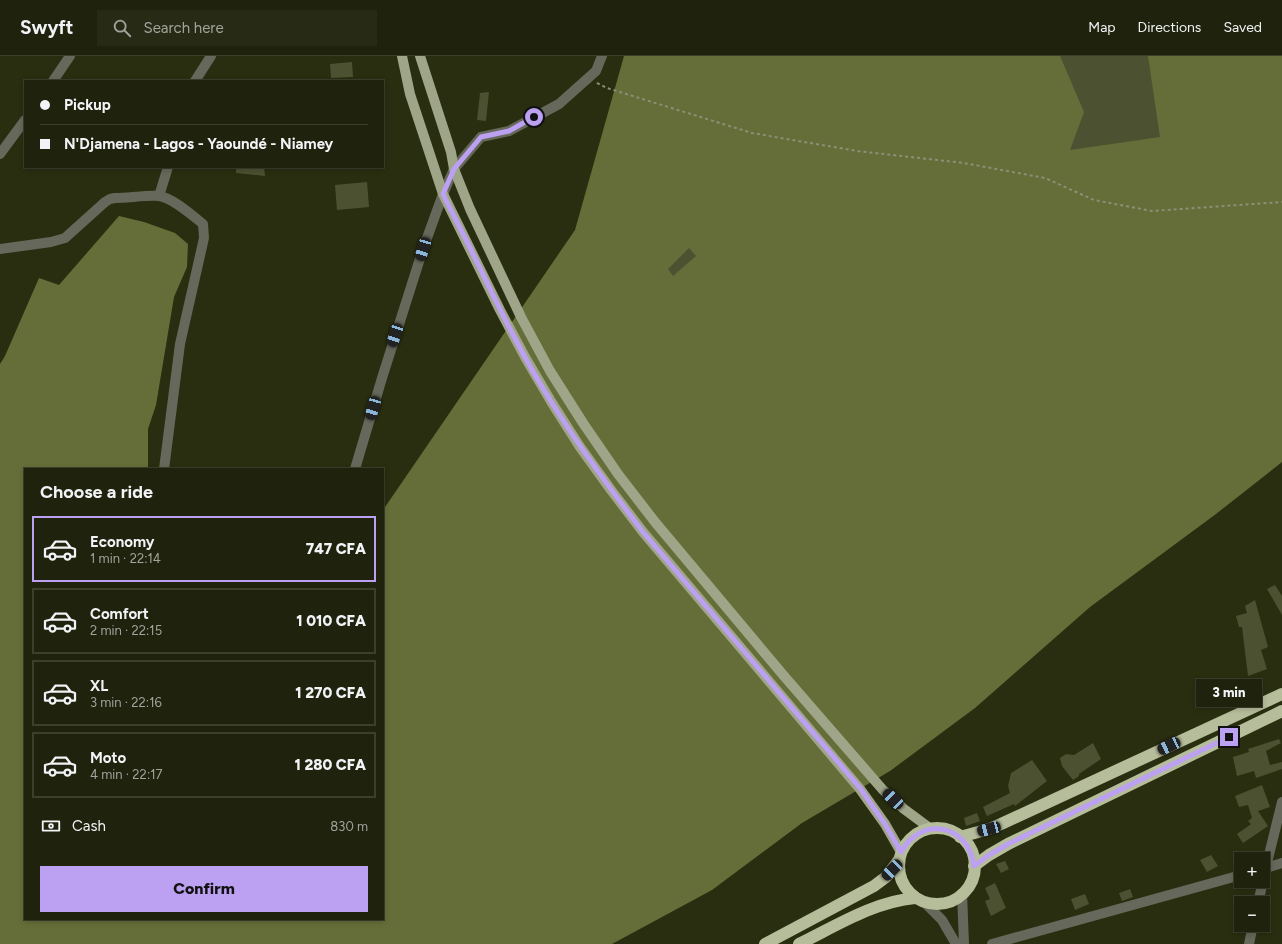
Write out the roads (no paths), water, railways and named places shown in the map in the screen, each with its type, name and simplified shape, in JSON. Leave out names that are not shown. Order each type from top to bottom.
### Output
[{"type":"highway","points":[[960,837],[1001,824],[1282,694]]},
{"type":"highway","points":[[974,866],[1008,844],[1282,712]]},
{"type":"highway","points":[[765,944],[874,886],[889,874],[905,846],[916,835],[931,829],[946,830],[960,837],[971,850],[974,866],[971,881],[962,893],[949,901],[942,903],[920,900],[900,900],[867,910],[799,944]]},
{"type":"highway","points":[[900,856],[899,868],[903,883],[920,900]]},
{"type":"main road","points":[[402,56],[410,94],[443,194],[500,310],[525,357],[580,447],[643,532],[860,788],[885,824],[900,856]]},
{"type":"main road","points":[[420,56],[451,152],[454,169],[488,248],[521,317],[554,377],[582,423],[618,474],[660,528],[784,676],[874,780],[904,809],[931,829]]},
{"type":"street","points":[[54,80],[70,56]]},
{"type":"street","points":[[196,80],[211,56]]},
{"type":"street","points":[[355,468],[391,348],[423,249],[443,194],[454,169],[481,137],[509,131],[559,104],[596,71],[602,56]]},
{"type":"street","points":[[0,154],[24,121]]},
{"type":"street","points":[[159,196],[168,168]]},
{"type":"street","points":[[0,249],[51,242],[65,238],[110,199],[159,196],[184,209],[203,224],[204,238],[180,344],[164,468]]},
{"type":"street","points":[[1268,852],[1282,802]]},
{"type":"street","points":[[1270,866],[1282,863]]},
{"type":"street","points":[[992,944],[1234,877]]},
{"type":"street","points":[[962,893],[964,944]]},
{"type":"street","points":[[920,900],[942,920],[956,944]]},
{"type":"street","points":[[1249,944],[1252,932]]}]
